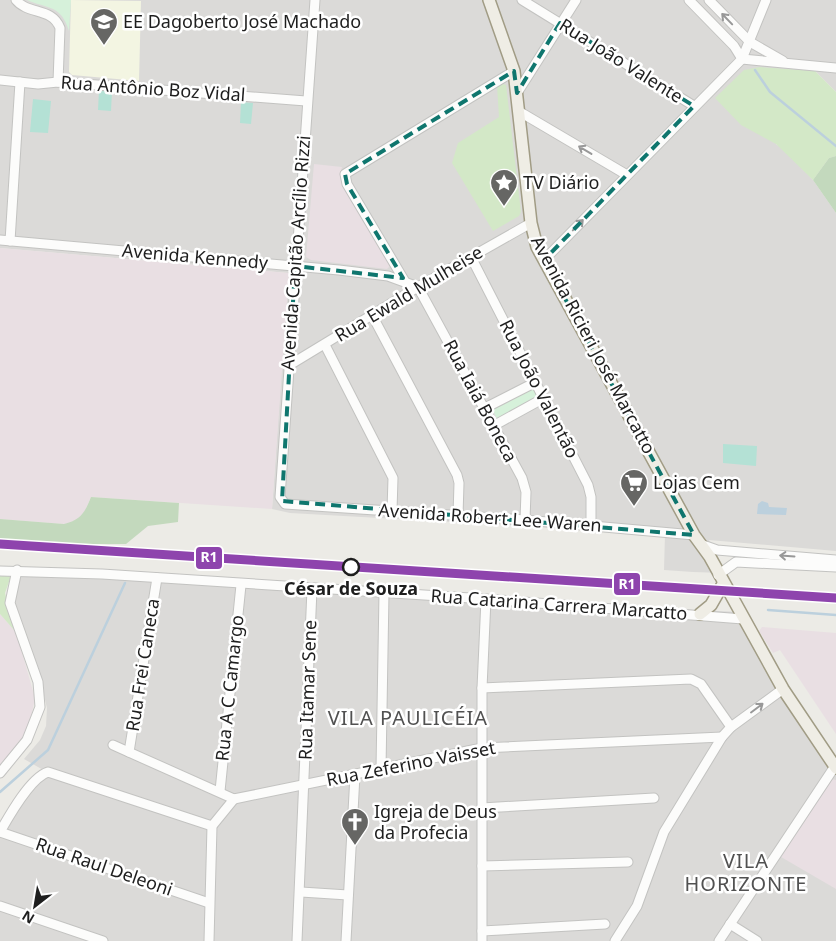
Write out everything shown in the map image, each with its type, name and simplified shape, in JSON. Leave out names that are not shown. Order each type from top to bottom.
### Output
[{"type":"main road","name":"Avenida Ricieri José Marcatto","points":[[489,0],[514,71],[533,236],[544,260],[698,539],[704,559],[721,579],[783,688],[835,767]]},
{"type":"main road","points":[[700,614],[711,605],[721,579]]},
{"type":"street","points":[[16,0],[25,8],[47,14],[57,22],[60,28],[58,82]]},
{"type":"street","name":"Avenida Capitão Arcílio Rizzi","points":[[285,504],[280,497],[306,101],[315,0]]},
{"type":"street","name":"Rua João Valente","points":[[522,0],[694,106]]},
{"type":"street","points":[[517,93],[576,0]]},
{"type":"street","points":[[689,0],[734,46],[742,59]]},
{"type":"street","points":[[709,0],[750,42],[773,57],[794,66]]},
{"type":"street","points":[[544,260],[742,59],[766,0]]},
{"type":"street","points":[[742,59],[794,66],[836,68]]},
{"type":"street","points":[[404,280],[347,184],[345,174],[514,71]]},
{"type":"street","name":"Rua Antônio Boz Vidal","points":[[0,80],[38,84],[58,82],[306,101]]},
{"type":"street","points":[[10,241],[20,82]]},
{"type":"street","points":[[520,112],[627,175]]},
{"type":"street","name":"Rua Ewald Mulheise","points":[[288,366],[530,222]]},
{"type":"street","name":"Avenida Kennedy","points":[[0,240],[378,274],[404,280],[418,287]]},
{"type":"street","name":"Rua João Valentão","points":[[472,257],[588,485],[591,497],[591,525]]},
{"type":"street","name":"Rua Iaiá Boneca","points":[[418,287],[485,408],[524,485],[525,520]]},
{"type":"street","points":[[372,315],[456,475],[459,483],[458,516]]},
{"type":"street","points":[[325,345],[393,478],[392,512]]},
{"type":"street","points":[[485,408],[536,382]]},
{"type":"street","points":[[494,425],[544,398]]},
{"type":"street","name":"Avenida Robert Lee Waren","points":[[285,504],[591,525],[698,539],[717,550],[836,560]]},
{"type":"street","points":[[721,579],[736,562],[836,567]]},
{"type":"street","points":[[0,773],[27,740],[40,707],[38,682],[10,603],[17,570]]},
{"type":"street","name":"Rua Catarina Carrera Marcatto","points":[[0,571],[17,570],[157,578],[241,585],[486,599],[700,614],[743,619]]},
{"type":"street","name":"Rua Frei Caneca","points":[[129,752],[157,578]]},
{"type":"street","name":"Rua A C Camargo","points":[[220,791],[241,585]]},
{"type":"street","name":"Rua Itamar Sene","points":[[297,941],[301,892],[312,588]]},
{"type":"street","points":[[381,769],[384,593]]},
{"type":"street","points":[[482,941],[482,688],[486,599]]},
{"type":"street","points":[[482,688],[691,679],[700,684],[731,727]]},
{"type":"street","points":[[615,941],[637,906],[664,832],[722,737],[731,727],[783,688]]},
{"type":"street","name":"Rua Zeferino Vaisset","points":[[234,799],[482,748],[722,737]]},
{"type":"street","points":[[113,745],[220,791],[234,799],[212,826],[209,941]]},
{"type":"street","points":[[719,941],[835,767]]},
{"type":"street","points":[[0,832],[21,799],[42,774],[48,772],[212,826]]},
{"type":"street","points":[[346,941],[355,775]]},
{"type":"street","points":[[482,808],[654,798]]},
{"type":"street","name":"Rua Raul Deleoni","points":[[0,832],[209,903]]},
{"type":"street","points":[[482,866],[628,862]]},
{"type":"street","points":[[301,892],[348,895]]},
{"type":"street","points":[[0,906],[103,941]]},
{"type":"street","points":[[482,931],[605,924]]},
{"type":"street","points":[[730,924],[757,941]]},
{"type":"highlighted area","points":[[560,23],[694,106],[544,260],[694,535],[282,501],[295,266],[403,278],[347,184],[345,174],[514,71],[517,93]]},
{"type":"shaded area","points":[[0,0],[836,0],[836,92],[815,71],[776,144],[793,157],[813,180],[836,213],[836,551],[709,540],[723,573],[664,570],[665,534],[290,513],[272,509],[288,273],[0,248]]},
{"type":"shaded area","points":[[27,0],[71,0],[69,31],[66,22],[57,12]]},
{"type":"shaded area","name":"EE Dagoberto José Machado","points":[[71,0],[141,1],[139,81],[72,75],[69,72]]},
{"type":"shaded area","points":[[99,90],[112,91],[111,111],[98,110]]},
{"type":"shaded area","points":[[33,99],[51,101],[48,133],[30,132]]},
{"type":"shaded area","points":[[241,102],[253,103],[251,124],[240,123]]},
{"type":"shaded area","points":[[314,164],[342,167],[340,174],[343,187],[390,266],[387,269],[311,260],[306,257]]},
{"type":"shaded area","points":[[0,248],[289,273],[272,509],[91,497],[83,515],[74,522],[64,524],[0,519]]},
{"type":"shaded area","points":[[533,387],[539,398],[497,419],[492,408]]},
{"type":"shaded area","points":[[723,444],[757,446],[756,466],[723,463]]},
{"type":"shaded area","points":[[762,501],[768,503],[769,507],[787,508],[786,515],[757,514],[758,504]]},
{"type":"shaded area","name":"VILA PAULICÉIA","points":[[20,568],[624,607],[742,612],[789,689],[836,760],[836,941],[0,941],[0,826],[45,771],[24,759],[40,740],[46,726],[47,708],[41,683],[14,604]]},
{"type":"shaded area","points":[[0,614],[14,630],[19,642],[35,698],[30,723],[24,738],[0,765]]},
{"type":"shaded area","points":[[762,627],[836,633],[836,734],[780,650],[773,653],[759,631]]},
{"type":"shaded area","points":[[832,779],[836,780],[836,889],[781,857]]},
{"type":"green space","points":[[760,67],[815,71],[836,92],[836,156],[829,158],[813,180],[776,144],[741,125],[715,98],[744,70]]},
{"type":"green space","points":[[500,83],[506,85],[521,212],[519,216],[493,231],[452,163],[458,143],[499,117],[497,86]]},
{"type":"green space","points":[[836,156],[836,213],[813,180],[829,158]]},
{"type":"green space","points":[[91,497],[179,503],[178,522],[148,526],[126,544],[0,540],[0,519],[64,524],[82,515]]},
{"type":"green space","points":[[0,576],[11,576],[5,593],[14,630],[0,614]]},
{"type":"waterway","points":[[755,70],[770,92],[836,146]]},
{"type":"waterway","points":[[0,792],[48,750],[125,583]]},
{"type":"waterway","points":[[768,610],[836,615]]},
{"type":"transit line","name":"R1","points":[[0,544],[836,598]]},
{"type":"place","name":"EE Dagoberto José Machado","points":[[104,46]]},
{"type":"place","name":"TV Diário","points":[[504,207]]},
{"type":"place","name":"Lojas Cem","points":[[634,507]]},
{"type":"place","name":"César de Souza","points":[[351,567]]},
{"type":"place","name":"Igreja de Deus da Profecia","points":[[355,846]]},
{"type":"district","name":"VILA PAULICÉIA","points":[[408,718]]},
{"type":"district","name":"VILA HORIZONTE","points":[[746,872]]}]
